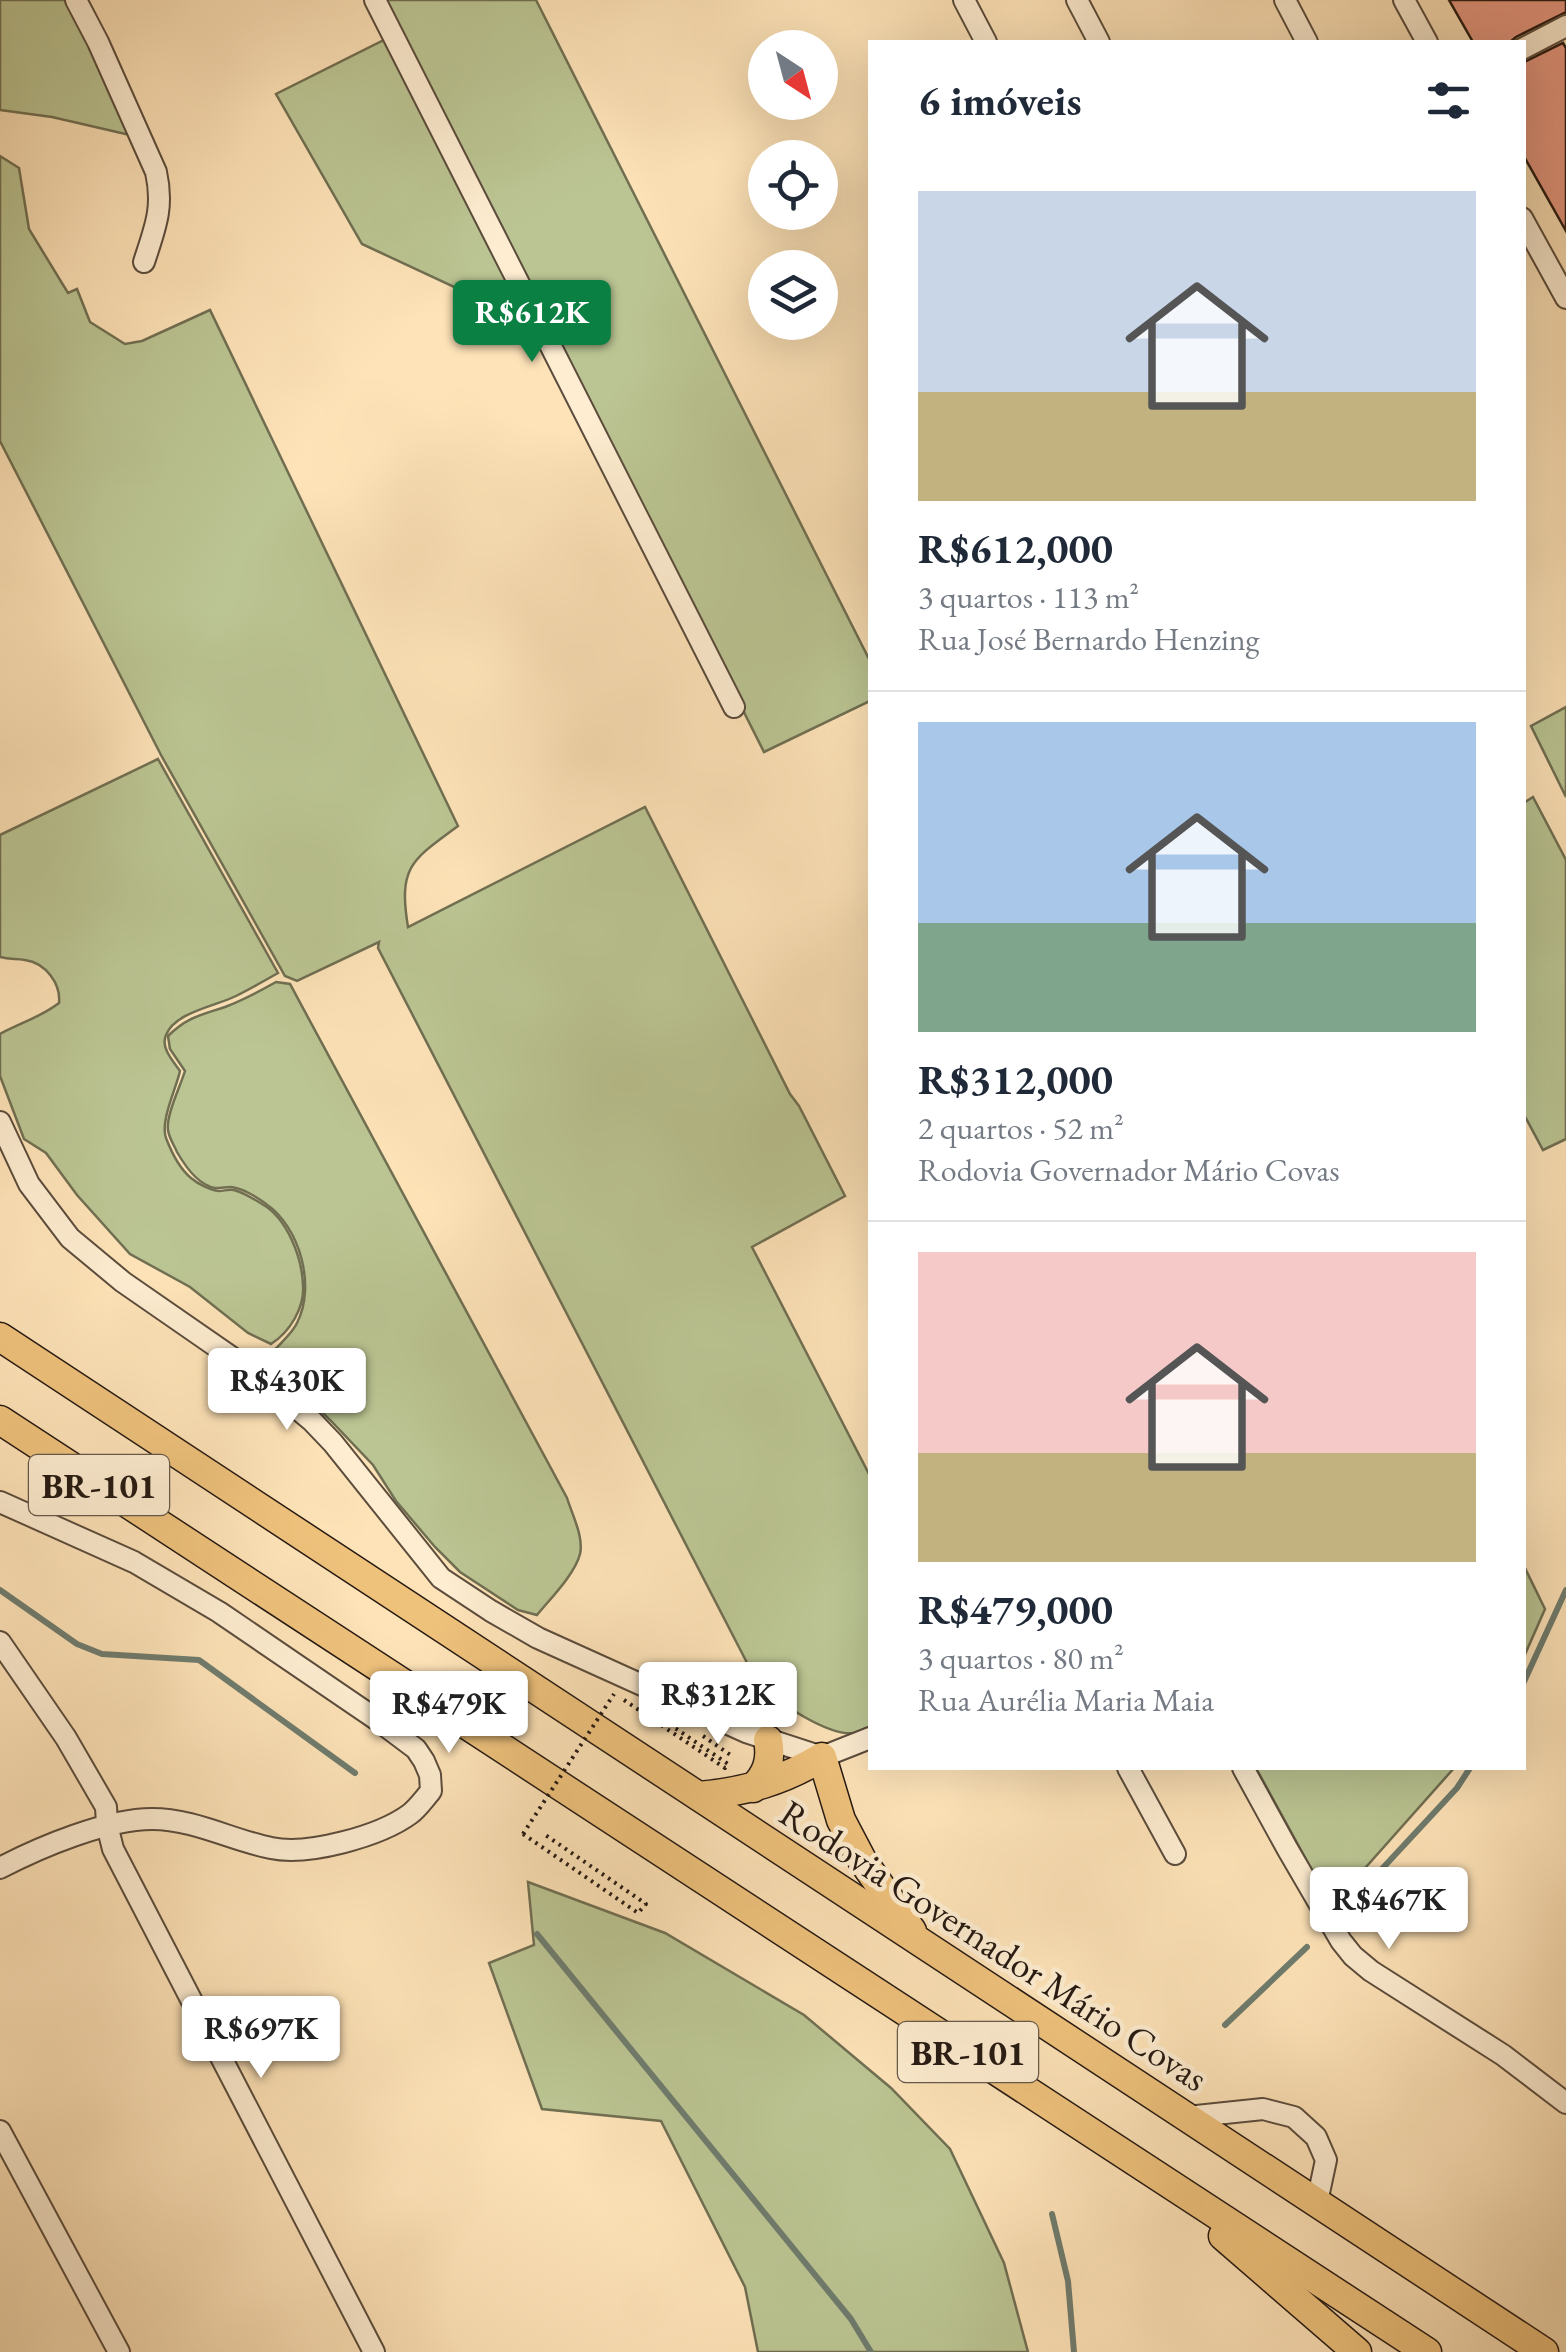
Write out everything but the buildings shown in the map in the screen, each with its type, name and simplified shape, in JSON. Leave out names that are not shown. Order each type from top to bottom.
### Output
[{"type":"highway","name":"Rodovia Governador Mário Covas","points":[[0,1337],[1544,2352]]},
{"type":"highway","name":"BR-101","points":[[0,1420],[1426,2352]]},
{"type":"highway","points":[[753,1788],[767,1770],[768,1740]]},
{"type":"highway","points":[[698,1796],[753,1788],[789,1776],[822,1757],[841,1820],[862,1860],[918,1940]]},
{"type":"highway","name":"BR-101","points":[[1151,2171],[1356,2352]]},
{"type":"street","points":[[76,0],[156,172],[161,194],[144,262]]},
{"type":"street","points":[[375,0],[734,707]]},
{"type":"street","points":[[964,0],[985,40]]},
{"type":"street","points":[[1077,0],[1099,40]]},
{"type":"street","points":[[1285,0],[1306,40]]},
{"type":"street","points":[[1404,0],[1426,40]]},
{"type":"street","points":[[1526,46],[1566,26]]},
{"type":"street","points":[[1526,225],[1566,298]]},
{"type":"street","points":[[0,1122],[29,1184],[70,1238],[122,1282],[253,1372],[312,1421],[441,1578],[538,1638],[746,1732],[822,1757],[868,1739]]},
{"type":"street","points":[[0,1502],[134,1562],[219,1612],[416,1749],[430,1775],[431,1791],[413,1812],[394,1824],[320,1848],[271,1848],[176,1821],[152,1819],[107,1825],[0,1868]]},
{"type":"street","points":[[0,1642],[66,1738],[106,1807],[112,1849],[374,2352]]},
{"type":"street","points":[[1129,1770],[1176,1854]]},
{"type":"street","points":[[1244,1770],[1353,1956],[1566,2102]]},
{"type":"street","points":[[1188,2117],[1263,2109],[1294,2117],[1316,2137],[1326,2160],[1317,2202]]},
{"type":"street","points":[[0,2130],[120,2352]]},
{"type":"path","points":[[544,1834],[646,1904],[638,1913],[523,1834],[614,1694],[725,1768],[728,1764],[672,1726],[677,1719]]},
{"type":"path","points":[[691,1728],[732,1756]]},
{"type":"green space","points":[[0,0],[72,0],[134,136],[52,117],[0,110]]},
{"type":"green space","points":[[386,0],[536,0],[868,657],[868,702],[764,752]]},
{"type":"green space","points":[[386,39],[517,289],[467,293],[362,244],[276,94]]},
{"type":"green space","points":[[0,156],[19,168],[29,229],[68,293],[77,289],[90,322],[125,344],[142,341],[210,310],[458,826],[412,866],[405,890],[408,927],[645,807],[845,1196],[752,1247],[868,1472],[868,1727],[855,1733],[831,1730],[759,1686],[378,948],[379,942],[297,981],[285,976],[161,755],[0,441]]},
{"type":"green space","points":[[1566,707],[1566,797],[1531,726]]},
{"type":"green space","points":[[158,759],[278,973],[236,996],[187,1015],[171,1027],[165,1040],[168,1054],[180,1071],[165,1131],[176,1160],[201,1184],[216,1190],[237,1191],[271,1210],[286,1228],[296,1251],[302,1274],[302,1302],[290,1326],[271,1344],[248,1333],[190,1287],[130,1254],[77,1195],[46,1153],[24,1139],[0,1076],[0,1034],[59,1003],[57,989],[46,970],[33,962],[0,957],[0,835]]},
{"type":"green space","points":[[1533,797],[1566,860],[1566,1139],[1543,1150],[1526,1118],[1526,801]]},
{"type":"green space","points":[[276,982],[290,984],[567,1498],[579,1533],[580,1554],[568,1578],[537,1615],[518,1610],[460,1572],[396,1501],[373,1465],[274,1366],[272,1353],[295,1327],[303,1308],[305,1275],[296,1242],[278,1214],[258,1199],[245,1191],[215,1188],[198,1179],[170,1139],[169,1117],[185,1071],[170,1049],[168,1036],[188,1021]]},
{"type":"green space","points":[[1526,1570],[1545,1609],[1526,1652]]},
{"type":"green space","points":[[1257,1770],[1452,1770],[1334,1903]]},
{"type":"green space","points":[[528,1882],[665,1933],[804,2015],[891,2088],[950,2149],[1004,2263],[1028,2352],[758,2352],[745,2287],[661,2121],[542,2109],[489,1963],[534,1945]]},
{"type":"waterway","points":[[0,1590],[77,1644],[102,1654],[199,1660],[355,1773]]},
{"type":"waterway","points":[[1526,1677],[1566,1590]]},
{"type":"waterway","points":[[1342,1912],[1457,1788],[1469,1770]]},
{"type":"waterway","points":[[537,1934],[851,2319],[871,2352]]},
{"type":"waterway","points":[[1225,2025],[1307,1947]]},
{"type":"waterway","points":[[1052,2214],[1068,2281],[1074,2352]]}]
